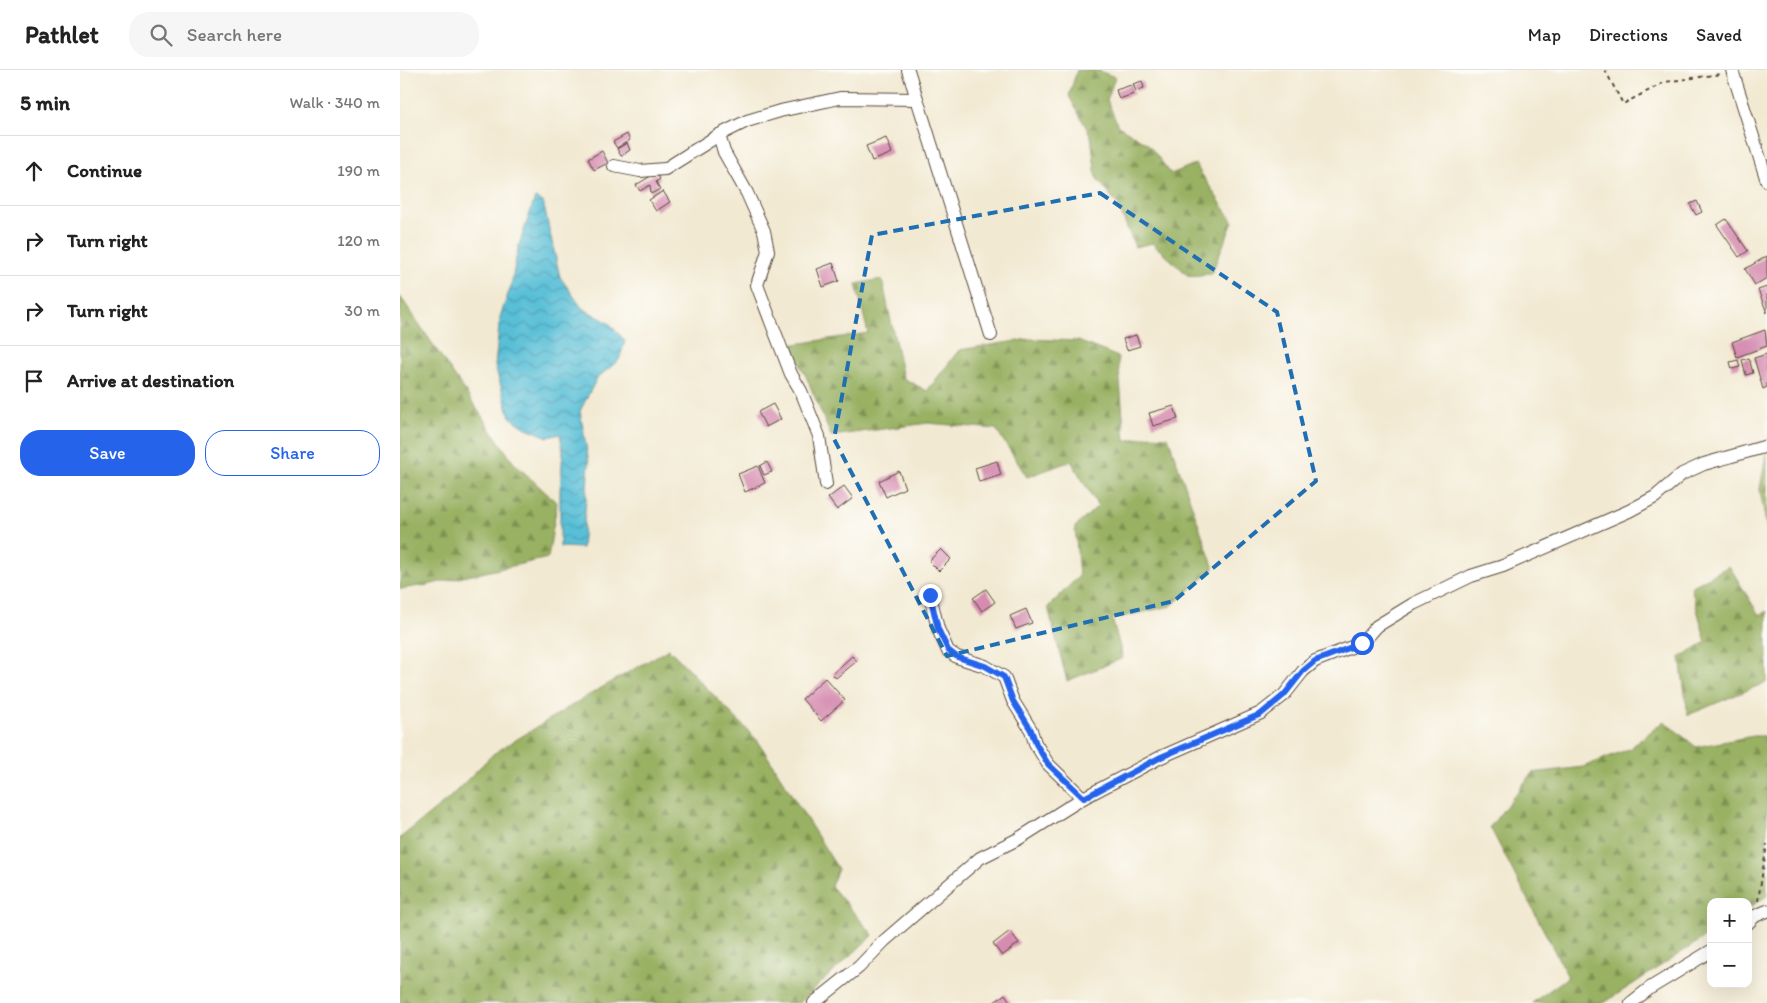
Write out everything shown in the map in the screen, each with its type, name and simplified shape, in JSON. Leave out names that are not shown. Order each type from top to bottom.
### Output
[{"type":"street","points":[[908,70],[991,335]]},
{"type":"street","points":[[1733,71],[1767,181]]},
{"type":"street","points":[[614,166],[640,171],[665,169],[747,121],[780,111],[840,98],[917,99]]},
{"type":"street","points":[[719,136],[724,152],[747,193],[764,230],[768,250],[757,285],[791,374],[801,391],[819,436],[826,484]]},
{"type":"street","points":[[814,1003],[859,967],[884,941],[980,858],[1018,839],[1084,798],[1161,757],[1261,714],[1284,695],[1303,671],[1315,661],[1362,643],[1377,626],[1413,604],[1471,576],[1503,566],[1629,511],[1655,497],[1682,474],[1767,446]]},
{"type":"street","points":[[930,595],[938,629],[948,650],[957,657],[985,666],[1004,677],[1013,701],[1031,730],[1036,744],[1048,764],[1084,798]]},
{"type":"street","points":[[1632,1003],[1650,988],[1707,953]]},
{"type":"path","points":[[1605,70],[1623,104],[1665,82],[1733,71]]},
{"type":"path","points":[[1757,917],[1767,844]]},
{"type":"highlighted area","points":[[1100,193],[1277,312],[1316,481],[1174,601],[947,656],[834,439],[872,235]]},
{"type":"green space","points":[[1077,70],[1096,70],[1115,77],[1107,100],[1118,126],[1148,144],[1171,174],[1195,164],[1233,222],[1211,274],[1189,276],[1152,243],[1135,247],[1118,205],[1096,177],[1091,136],[1069,96]]},
{"type":"green space","points":[[882,279],[903,378],[927,391],[959,350],[1029,339],[1078,341],[1118,357],[1125,441],[1150,436],[1168,437],[1214,569],[1171,606],[1112,619],[1123,658],[1067,681],[1048,607],[1079,576],[1075,527],[1098,506],[1071,461],[1027,477],[996,429],[928,423],[831,436],[806,376],[789,345],[868,333],[856,284]]},
{"type":"green space","points":[[400,296],[513,462],[557,503],[548,558],[427,585],[400,589]]},
{"type":"green space","points":[[1767,449],[1767,530],[1760,489]]},
{"type":"green space","points":[[1729,566],[1759,615],[1767,611],[1767,682],[1688,715],[1680,657],[1706,642],[1691,587]]},
{"type":"green space","points":[[669,649],[758,741],[838,869],[831,886],[873,935],[799,1003],[400,1003],[400,838],[446,801],[493,754]]},
{"type":"green space","points":[[1664,721],[1696,747],[1753,736],[1767,736],[1767,896],[1752,905],[1752,898],[1707,898],[1707,936],[1604,1003],[1532,1003],[1568,977],[1490,827],[1532,773],[1583,767],[1629,749]]},
{"type":"water","points":[[535,198],[543,202],[560,277],[582,308],[609,323],[625,341],[619,360],[597,378],[580,411],[589,463],[582,548],[560,547],[560,490],[563,451],[560,434],[548,437],[526,428],[510,417],[495,366],[500,317],[511,286],[518,248]]},
{"type":"building","points":[[1142,81],[1144,88],[1136,91],[1133,84]]},
{"type":"building","points":[[1131,85],[1134,94],[1119,99],[1116,90]]},
{"type":"building","points":[[627,134],[630,140],[617,148],[613,142]]},
{"type":"building","points":[[886,138],[892,153],[872,161],[866,146]]},
{"type":"building","points":[[627,143],[630,150],[621,156],[617,149]]},
{"type":"building","points":[[602,151],[608,163],[594,170],[588,159]]},
{"type":"building","points":[[656,173],[660,179],[656,182],[660,189],[651,194],[650,185],[640,191],[636,185]]},
{"type":"building","points":[[663,191],[670,202],[656,211],[649,200]]},
{"type":"building","points":[[1697,201],[1702,212],[1696,215],[1690,204]]},
{"type":"building","points":[[1726,219],[1748,251],[1739,257],[1717,225]]},
{"type":"building","points":[[1767,256],[1767,278],[1755,285],[1745,269]]},
{"type":"building","points":[[833,263],[839,281],[823,287],[817,269]]},
{"type":"building","points":[[1767,287],[1767,313],[1758,290]]},
{"type":"building","points":[[1765,330],[1767,346],[1737,357],[1732,342]]},
{"type":"building","points":[[1136,335],[1140,346],[1127,350],[1123,339]]},
{"type":"building","points":[[1767,354],[1767,387],[1763,389],[1754,358]]},
{"type":"building","points":[[1749,358],[1753,373],[1746,375],[1742,360]]},
{"type":"building","points":[[1738,360],[1740,367],[1732,369],[1730,362]]},
{"type":"building","points":[[773,404],[781,419],[766,427],[758,412]]},
{"type":"building","points":[[1174,406],[1178,419],[1153,426],[1149,413]]},
{"type":"building","points":[[997,461],[1001,475],[979,482],[975,468]]},
{"type":"building","points":[[767,462],[772,472],[764,475],[760,466]]},
{"type":"building","points":[[758,466],[765,483],[745,492],[738,474]]},
{"type":"building","points":[[899,471],[905,488],[886,497],[879,481]]},
{"type":"building","points":[[844,486],[853,498],[837,510],[828,498]]},
{"type":"building","points":[[941,549],[951,559],[939,571],[929,561]]},
{"type":"building","points":[[986,589],[995,602],[982,611],[973,598]]},
{"type":"building","points":[[1026,609],[1032,623],[1016,629],[1010,616]]},
{"type":"building","points":[[852,656],[857,661],[836,678],[832,674]]},
{"type":"building","points":[[825,678],[845,700],[821,721],[802,699]]},
{"type":"building","points":[[1010,931],[1019,943],[1002,956],[993,944]]},
{"type":"building","points":[[1005,994],[1011,1003],[993,1003]]},
{"type":"route","points":[[930,595],[938,629],[948,650],[957,657],[985,666],[1004,677],[1013,701],[1031,730],[1036,744],[1048,764],[1084,798],[1161,757],[1261,714],[1284,695],[1303,671],[1315,661],[1362,643]]}]
